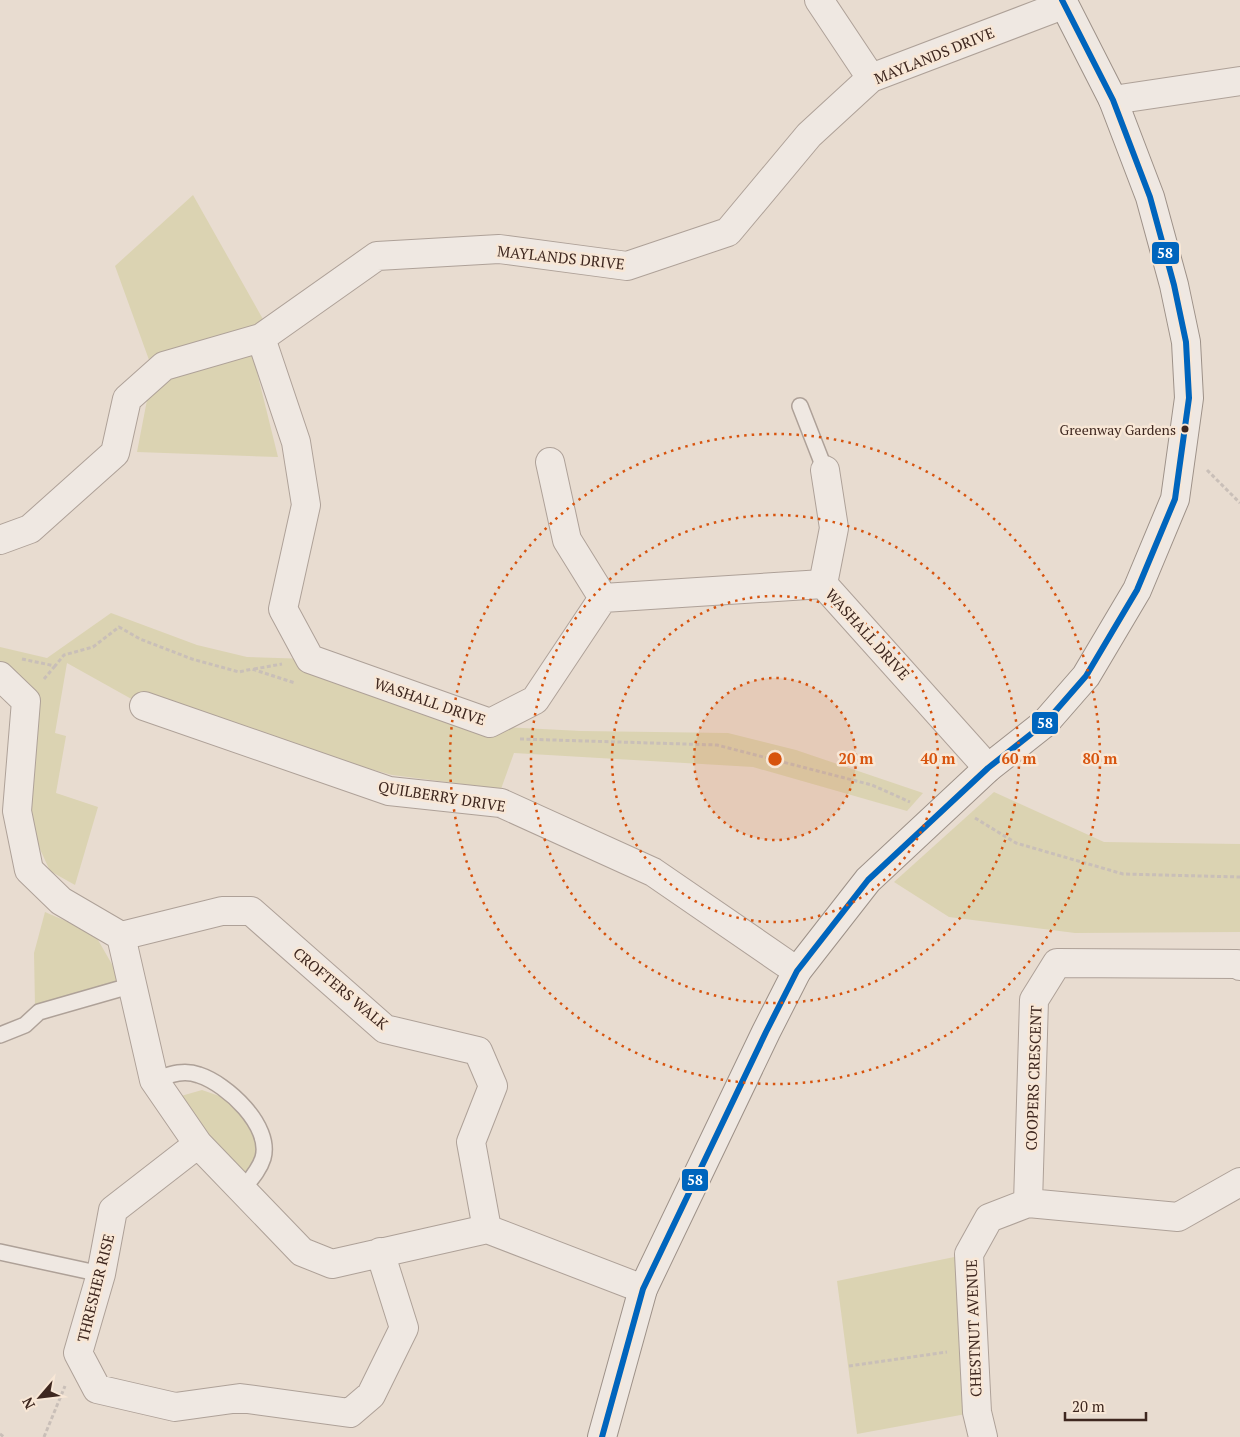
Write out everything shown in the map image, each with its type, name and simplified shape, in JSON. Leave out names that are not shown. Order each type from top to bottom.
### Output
[{"type":"street","points":[[819,0],[871,78]]},
{"type":"street","points":[[602,1437],[643,1290],[766,1032],[798,971],[868,880],[988,768],[1046,723],[1086,676],[1137,590],[1175,499],[1189,398],[1186,342],[1174,284],[1150,198],[1113,100],[1063,2]]},
{"type":"street","name":"MAYLANDS DRIVE","points":[[0,540],[30,529],[115,453],[127,399],[164,366],[261,338],[377,256],[499,249],[627,266],[728,232],[809,135],[871,78],[1063,2]]},
{"type":"street","points":[[1113,100],[1240,81]]},
{"type":"street","name":"WASHALL DRIVE","points":[[261,338],[296,442],[306,505],[283,609],[310,659],[490,723],[535,700],[603,598],[823,584],[988,768]]},
{"type":"street","points":[[550,462],[567,540],[603,598]]},
{"type":"street","points":[[823,584],[834,528],[826,470]]},
{"type":"street","points":[[9,667],[26,701],[17,811],[29,870],[61,902],[120,936],[154,1080],[198,1144],[302,1252],[332,1264],[487,1229],[643,1290]]},
{"type":"street","name":"QUILBERRY DRIVE","points":[[144,706],[389,791],[501,803],[653,872],[798,971]]},
{"type":"street","name":"CROFTERS WALK","points":[[120,936],[222,911],[252,911],[385,1029],[478,1051],[493,1086],[471,1142],[487,1229]]},
{"type":"street","name":"COOPERS CRESCENT","points":[[1028,1203],[1034,1000],[1057,963],[1237,964],[1240,966]]},
{"type":"street","name":"THRESHER RISE","points":[[198,1144],[113,1210],[101,1274],[78,1353],[97,1390],[175,1407],[240,1398],[350,1413],[370,1395],[404,1328],[380,1252]]},
{"type":"street","name":"CHESTNUT AVENUE","points":[[983,1437],[976,1412],[968,1254],[989,1218],[1028,1203],[1178,1218],[1240,1182]]},
{"type":"lane","points":[[800,406],[826,470]]},
{"type":"lane","points":[[0,1035],[25,1025],[39,1012],[133,986]]},
{"type":"lane","points":[[154,1080],[178,1072],[199,1075],[240,1101],[261,1136],[264,1156],[258,1170],[242,1190]]},
{"type":"lane","points":[[0,1252],[101,1274]]},
{"type":"path","points":[[1182,446],[1240,503]]},
{"type":"path","points":[[9,667],[54,666],[64,654],[93,647],[119,627],[140,638],[192,659],[239,672],[252,669],[304,686]]},
{"type":"path","points":[[516,739],[717,745],[872,785],[944,809],[1016,843],[1123,874],[1240,877]]},
{"type":"path","points":[[848,1366],[972,1348]]},
{"type":"path","points":[[44,1437],[78,1353]]},
{"type":"path","points":[[0,1434],[4,1437]]},
{"type":"shaded area","points":[[193,195],[264,321],[252,352],[278,457],[137,452],[147,400],[157,382],[115,266]]},
{"type":"shaded area","points":[[111,613],[197,645],[247,657],[310,659],[504,727],[581,731],[728,733],[796,750],[923,793],[907,811],[753,767],[514,753],[501,789],[392,775],[144,706],[67,663],[55,733],[66,736],[56,793],[98,807],[75,885],[50,871],[23,812],[26,701],[0,676],[0,647],[47,658]]},
{"type":"shaded area","points":[[994,792],[1104,842],[1240,844],[1240,932],[1075,933],[949,917],[894,882]]},
{"type":"shaded area","points":[[45,912],[94,933],[121,980],[35,1006],[34,953]]},
{"type":"shaded area","points":[[202,1090],[228,1099],[259,1137],[265,1172],[255,1191],[198,1144],[181,1096]]},
{"type":"shaded area","points":[[969,1254],[977,1412],[857,1434],[837,1281]]},
{"type":"transit line","name":"58","points":[[602,1437],[643,1289],[797,971],[868,880],[988,768],[1045,723],[1086,676],[1137,590],[1175,499],[1189,398],[1186,342],[1174,285],[1150,197],[1113,100],[1062,0]]},
{"type":"place","name":"Greenway Gardens","points":[[1185,429]]}]
